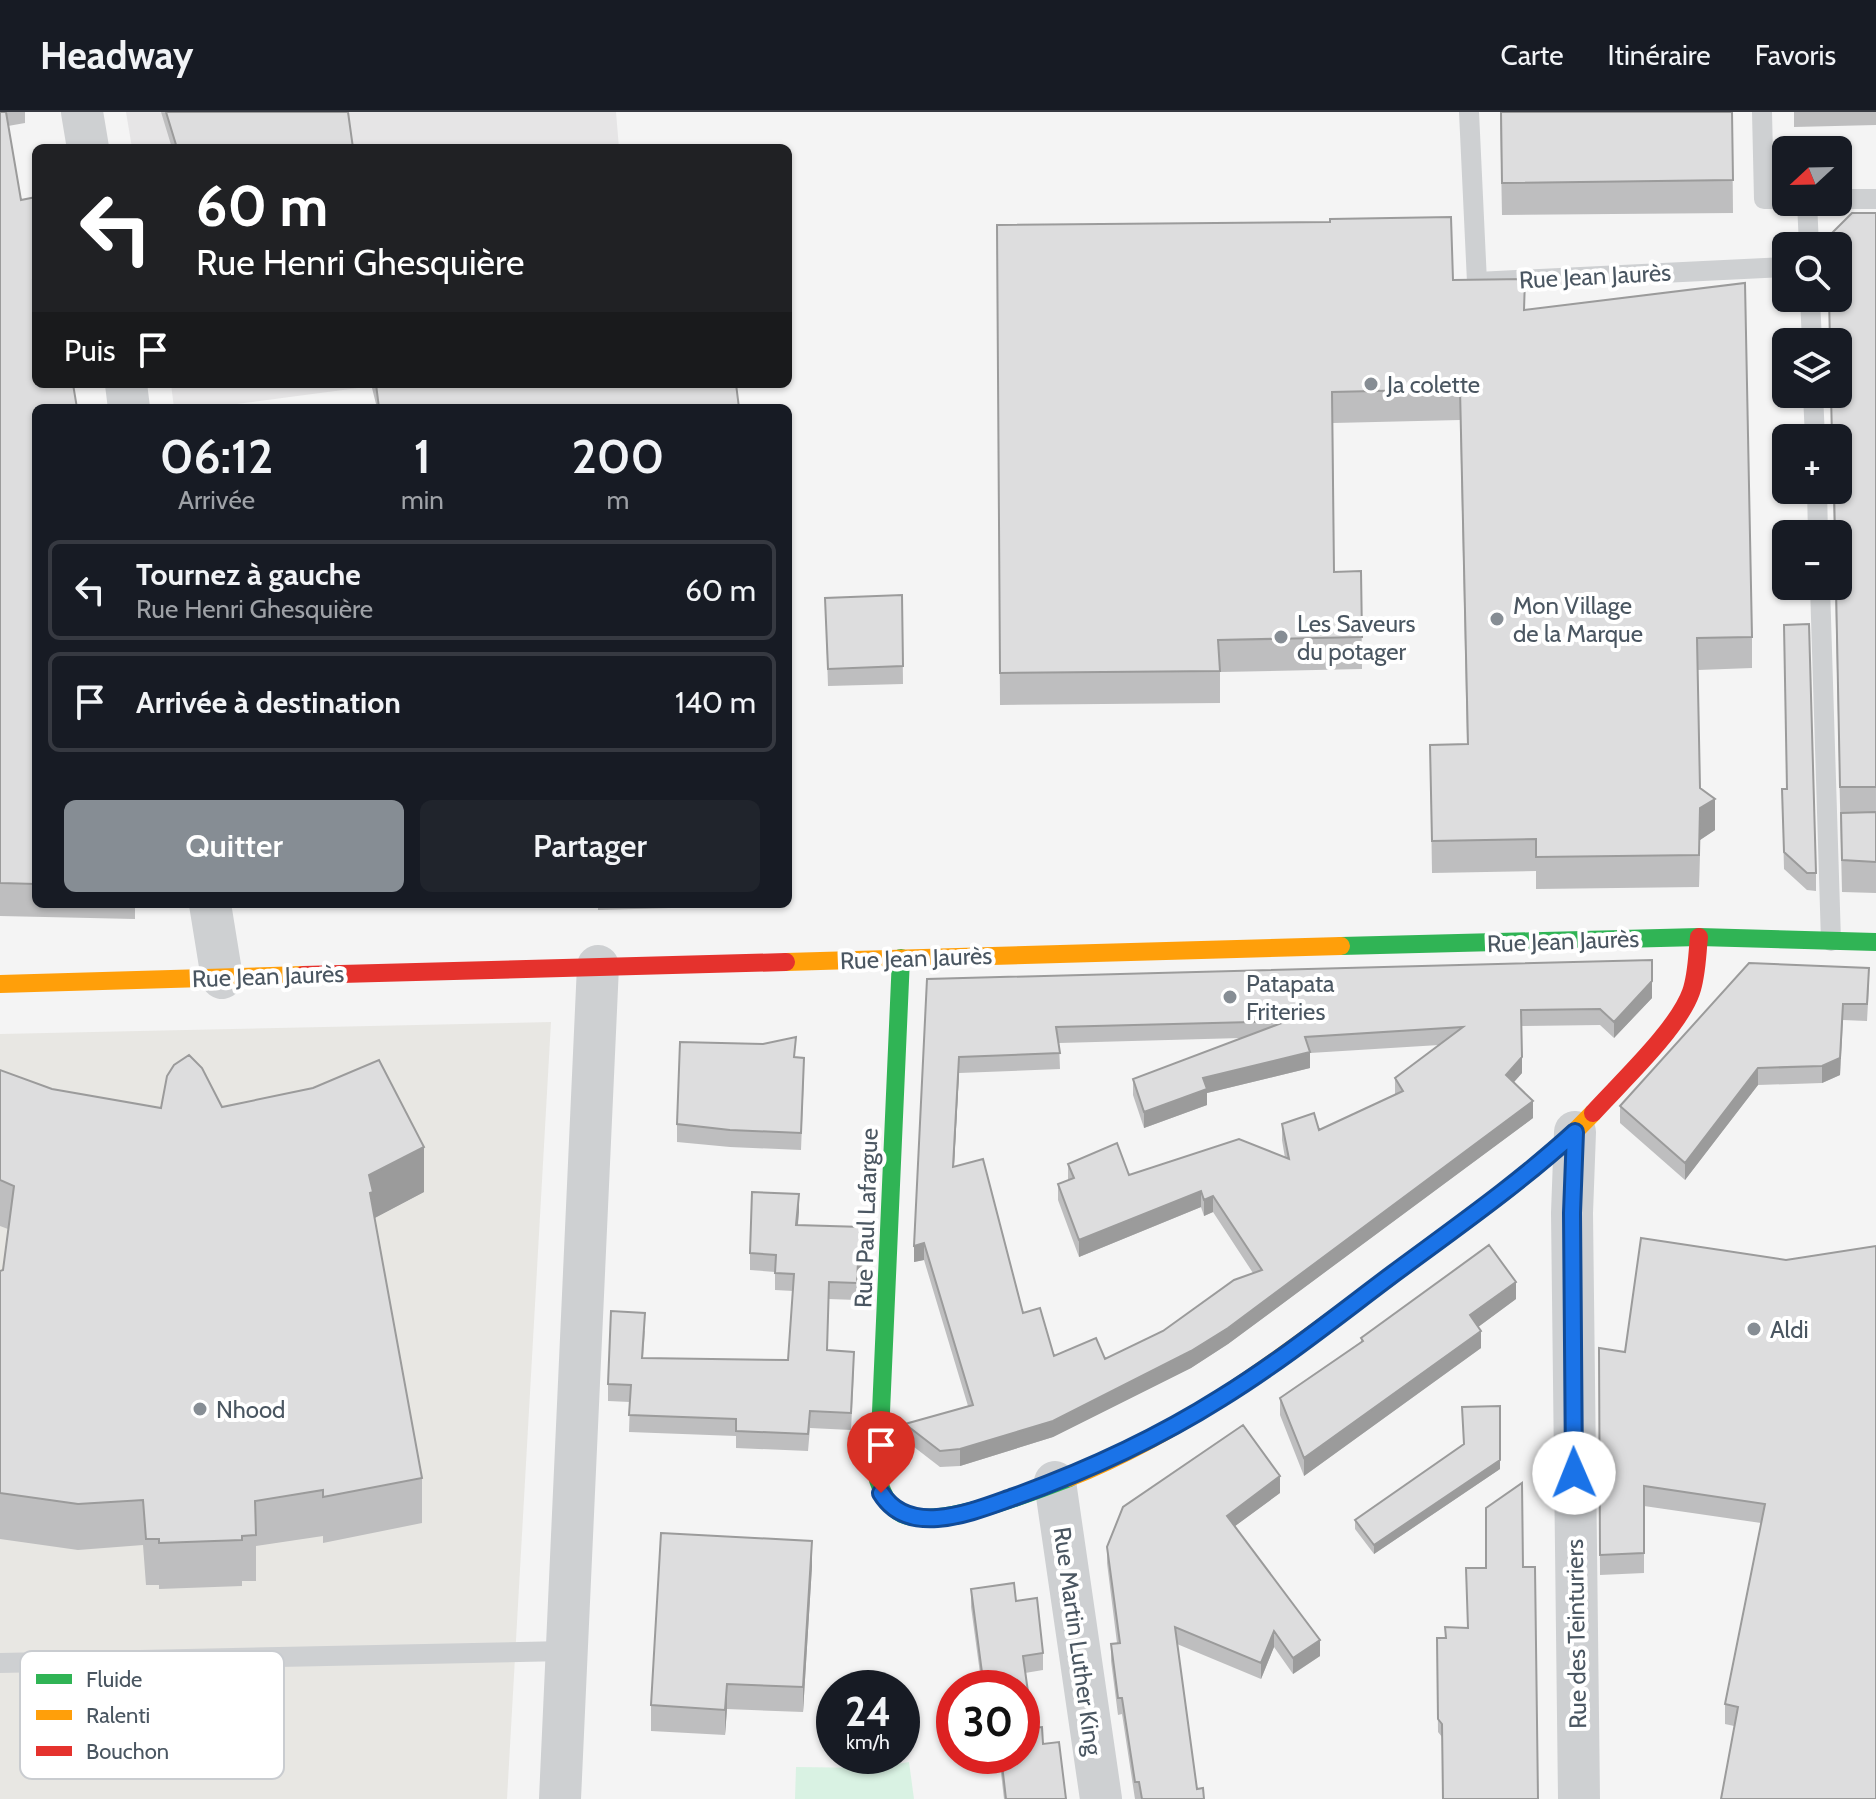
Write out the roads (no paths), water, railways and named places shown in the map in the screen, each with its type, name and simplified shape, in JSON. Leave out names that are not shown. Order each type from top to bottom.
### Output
[{"type":"main road","name":"Rue Jean Jaurès","points":[[0,984],[1699,937],[1876,942]]},
{"type":"main road","points":[[1055,1482],[1151,1439],[1263,1371],[1523,1178],[1575,1132],[1672,1025],[1687,1003],[1696,978],[1699,937]]},
{"type":"main road","name":"Rue Paul Lafargue","points":[[901,958],[878,1480],[881,1493],[898,1512],[911,1517],[931,1518],[989,1506],[1055,1482]]},
{"type":"street","points":[[82,112],[87,144]]},
{"type":"street","points":[[211,908],[222,978]]},
{"type":"street","points":[[560,1799],[598,966]]},
{"type":"street","name":"Rue des Teinturiers","points":[[1575,1132],[1572,1213],[1579,1799]]},
{"type":"street","name":"Rue Martin Luther King","points":[[1055,1482],[1101,1799]]},
{"type":"lane","name":"Rue Jean Jaurès","points":[[1469,112],[1477,282],[1772,268]]},
{"type":"lane","points":[[1762,112],[1764,199],[1772,199]]},
{"type":"lane","points":[[1852,199],[1876,199]]},
{"type":"lane","points":[[1820,600],[1831,941]]},
{"type":"lane","points":[[1828,831],[1852,831]]},
{"type":"lane","points":[[284,1657],[566,1651]]},
{"type":"lane","points":[[0,1663],[20,1663]]},
{"type":"place","name":"Ja colette","points":[[1371,384]]},
{"type":"place","name":"Mon Village de la Marque","points":[[1497,619]]},
{"type":"place","name":"Les Saveurs du potager","points":[[1281,637]]},
{"type":"place","name":"Patapata Friteries","points":[[1230,997]]},
{"type":"place","name":"Aldi","points":[[1754,1329]]},
{"type":"place","name":"Nhood","points":[[200,1409]]}]
